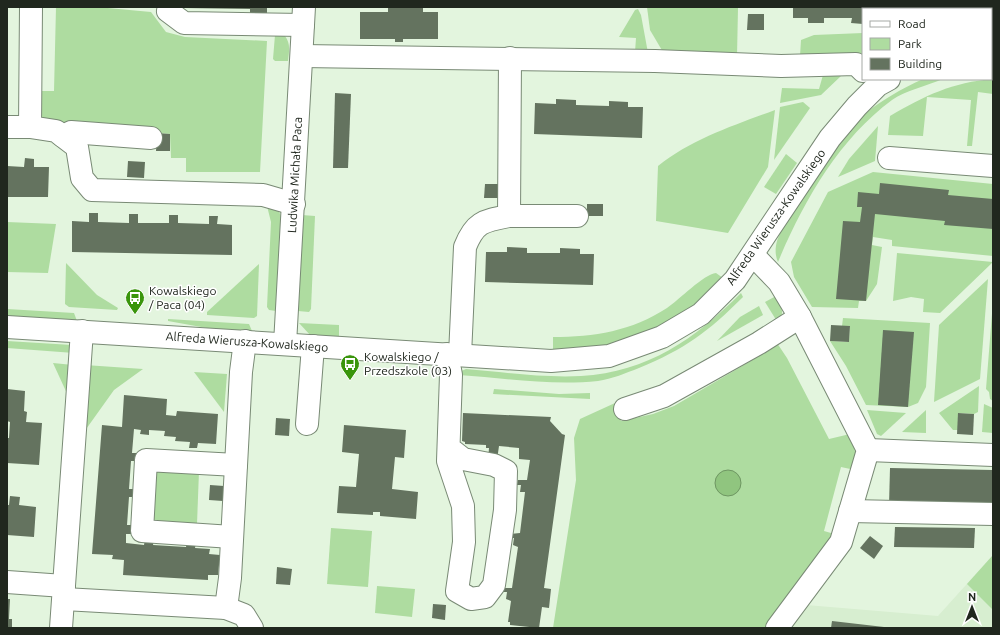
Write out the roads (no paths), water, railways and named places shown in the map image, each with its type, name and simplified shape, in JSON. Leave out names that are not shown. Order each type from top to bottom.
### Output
[{"type":"street","points":[[30,127],[31,7]]},
{"type":"street","points":[[168,7],[168,11],[184,23],[304,16]]},
{"type":"street","name":"Ludwika Michała Paca","points":[[285,344],[304,16]]},
{"type":"street","points":[[302,56],[655,61],[781,66],[856,64],[862,68]]},
{"type":"street","points":[[509,216],[510,58]]},
{"type":"street","name":"Alfreda Wierusza-Kowalskiego","points":[[7,327],[551,361],[610,356],[662,337],[701,314],[735,280],[830,138],[857,106],[874,80]]},
{"type":"street","points":[[7,127],[30,127],[56,131],[63,136],[77,147],[82,178],[92,190],[263,195],[294,204]]},
{"type":"street","points":[[63,136],[71,132],[151,138]]},
{"type":"street","points":[[889,158],[993,166]]},
{"type":"street","points":[[449,448],[462,459],[494,465],[506,471],[505,510],[494,585],[485,597],[471,599],[457,591],[464,542],[462,506],[448,461],[451,375],[465,247],[471,232],[485,220],[509,216],[578,216]]},
{"type":"street","points":[[753,255],[779,282],[800,317],[868,450],[840,542],[777,628]]},
{"type":"street","points":[[625,408],[664,396],[759,344],[800,317]]},
{"type":"street","points":[[62,628],[82,331]]},
{"type":"street","points":[[226,608],[230,578],[241,372],[245,341]]},
{"type":"street","points":[[308,424],[314,346]]},
{"type":"street","points":[[868,450],[993,455]]},
{"type":"street","points":[[232,537],[142,531],[146,460],[236,465]]},
{"type":"street","points":[[850,511],[993,514]]},
{"type":"street","points":[[7,582],[64,593],[226,608],[244,615],[252,628]]},
{"type":"place","name":"Kowalskiego / Paca (04)","points":[[135,315]]},
{"type":"place","name":"Kowalskiego / Przedszkole (03)","points":[[350,381]]}]
